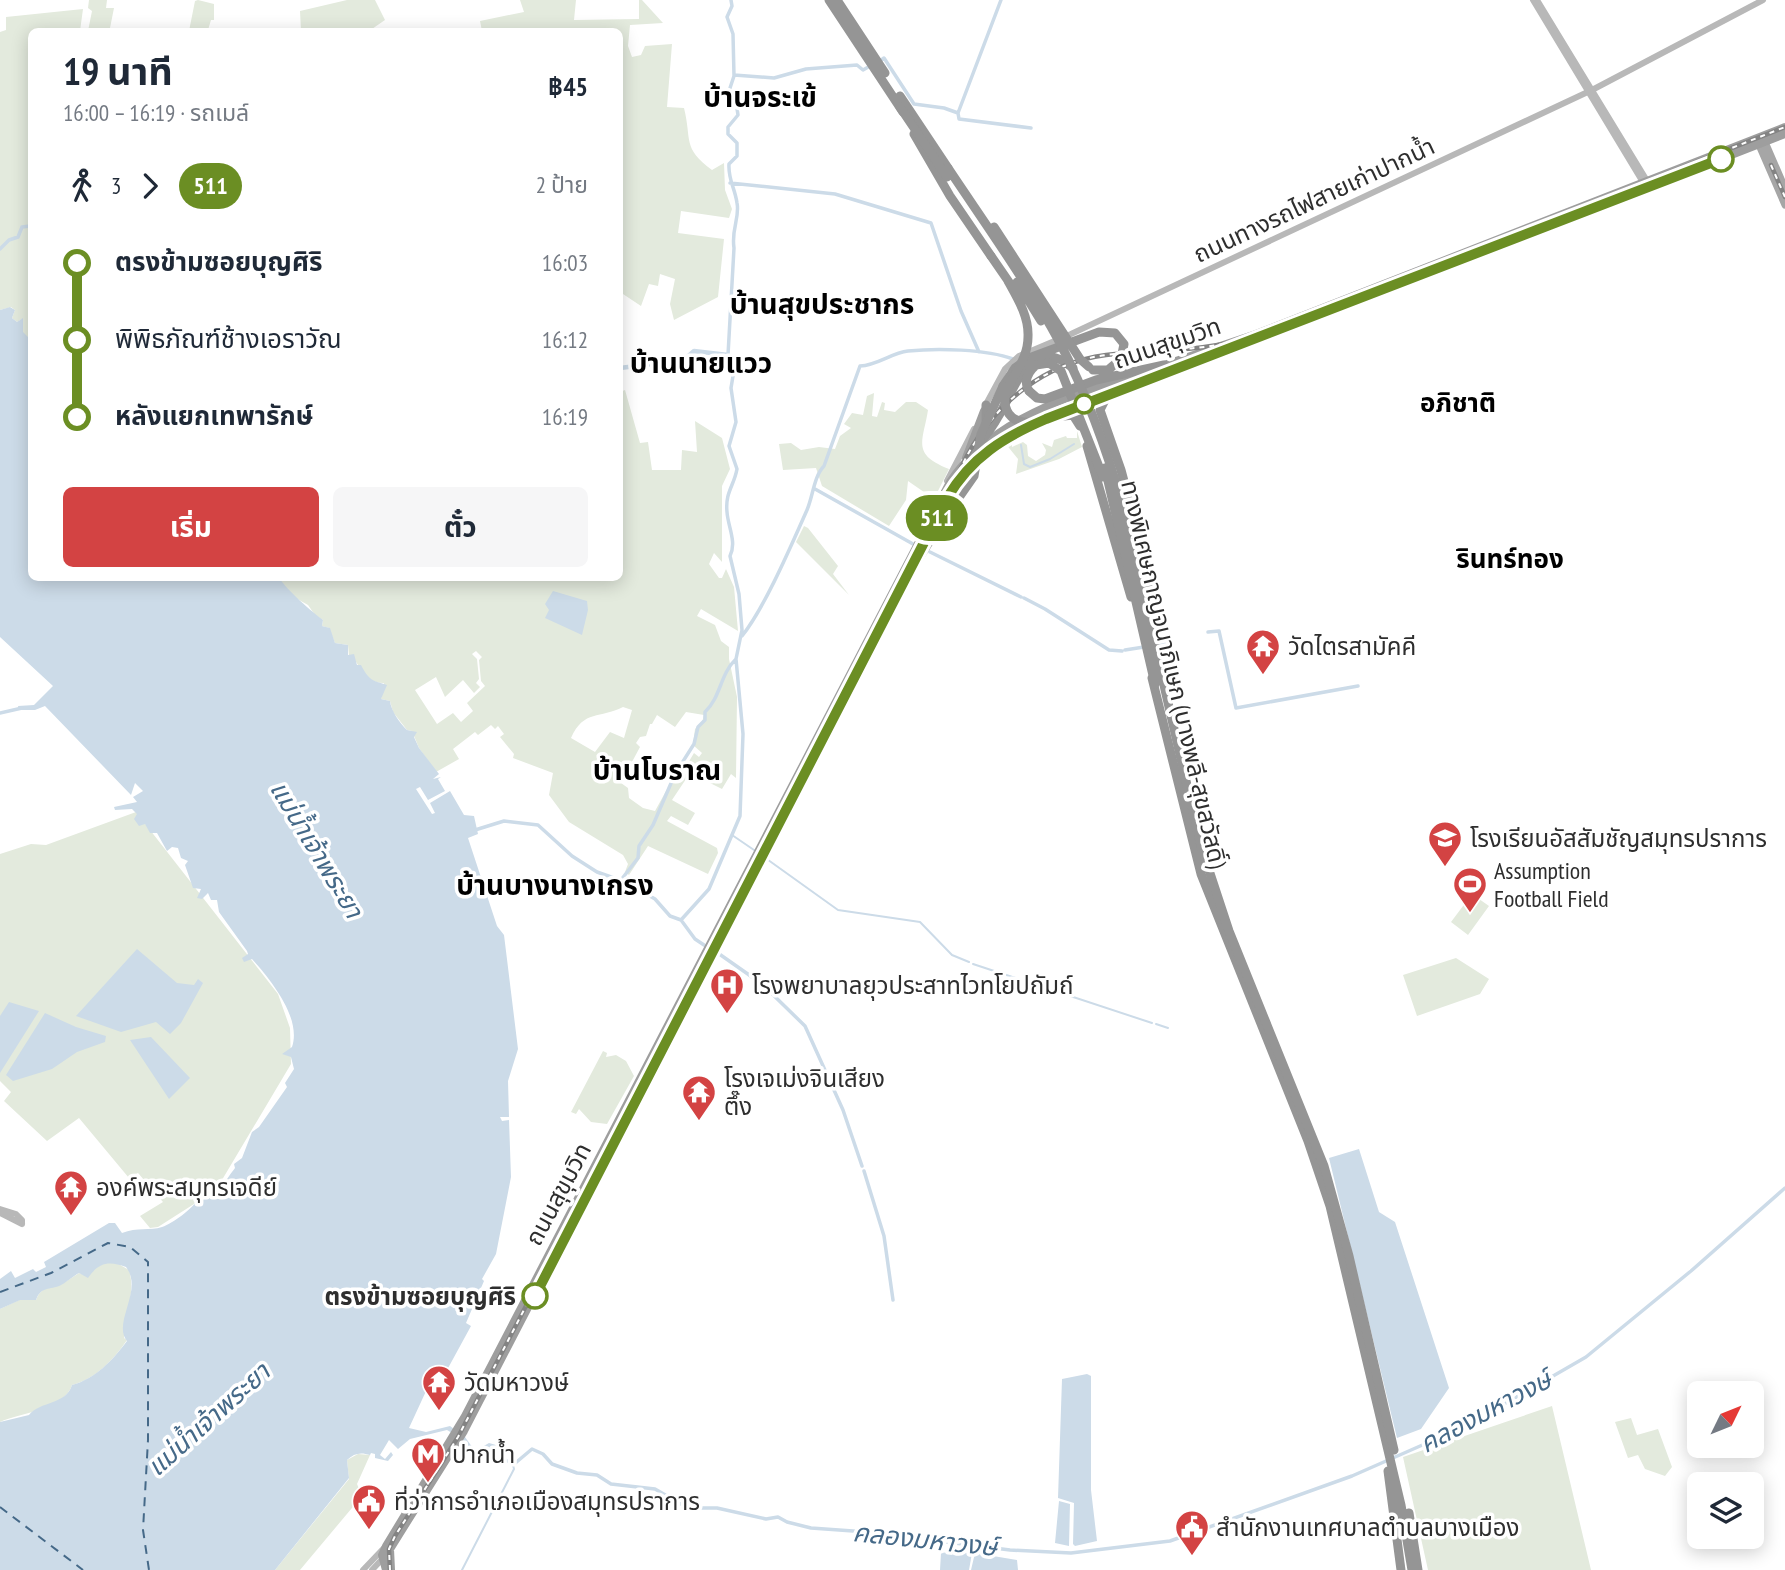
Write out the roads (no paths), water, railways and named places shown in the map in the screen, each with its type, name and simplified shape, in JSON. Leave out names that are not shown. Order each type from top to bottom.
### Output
[{"type":"highway","name":"ทางพิเศษกาญจนาภิเษก (บางพลี-สุขสวัสดิ์)","points":[[829,0],[1028,300],[1055,346],[1085,410],[1110,484],[1196,831],[1229,931],[1314,1139],[1336,1204],[1407,1503],[1420,1570]]},
{"type":"highway","name":"ทางพิเศษกาญจนาภิเษก (บางพลี-สุขสวัสดิ์)","points":[[837,0],[1038,305],[1060,344],[1089,407],[1123,507],[1158,683],[1201,874],[1318,1168],[1335,1224],[1401,1505],[1412,1570]]},
{"type":"highway","points":[[900,107],[950,196],[1024,305],[1031,325],[1030,352],[1009,397],[988,433],[962,465]]},
{"type":"highway","name":"ถนนสุขุมวิท","points":[[887,606],[896,596],[962,465],[984,452],[1014,428],[1115,386],[1190,363],[1785,130]]},
{"type":"highway","points":[[948,168],[1002,237],[1080,359],[1091,369],[1107,373],[1149,362],[1167,364]]},
{"type":"highway","points":[[1008,281],[1023,311],[1028,332],[1025,356],[1006,395],[1009,414],[1019,421],[1033,422],[1154,377]]},
{"type":"highway","points":[[896,596],[974,476],[985,422],[1015,368],[1029,358],[1099,332],[1115,333],[1124,344],[1121,359],[1108,370],[1091,369]]},
{"type":"highway","name":"ถนนสุขุมวิท","points":[[388,1548],[468,1418],[943,494],[962,465],[998,433],[1027,415],[1167,364],[1236,343]]},
{"type":"highway","points":[[1020,373],[1034,360],[1052,358],[1067,363],[1080,376],[1110,450],[1141,549]]},
{"type":"highway","points":[[1129,588],[1124,557],[1104,482],[1067,380],[1055,365],[1039,363],[1028,375],[1026,386],[1037,398],[1045,399],[1090,382],[1167,364]]},
{"type":"highway","points":[[896,596],[915,573],[954,508],[975,482],[984,452],[1014,433],[1046,419],[1190,363]]},
{"type":"highway","points":[[1114,393],[1103,402],[1100,410],[1115,453],[1141,549],[1158,683]]},
{"type":"highway","points":[[986,405],[988,433]]},
{"type":"highway","points":[[962,465],[986,405]]},
{"type":"highway","points":[[1046,419],[1070,414],[1078,421],[1129,588],[1145,658],[1158,683]]},
{"type":"highway","points":[[1078,421],[1087,414],[1095,414],[1121,490]]},
{"type":"highway","points":[[1384,1432],[1403,1570]]},
{"type":"highway","points":[[382,1566],[388,1548]]},
{"type":"main road","points":[[1535,0],[1647,185]]},
{"type":"main road","name":"ถนนทางรถไฟสายเก่าปากน้ำ","points":[[986,405],[1004,369],[1024,353],[1089,326],[1590,91],[1763,0]]},
{"type":"main road","points":[[1761,141],[1785,188]]},
{"type":"main road","points":[[1761,141],[1785,205]]},
{"type":"main road","points":[[363,1570],[382,1566],[388,1548]]},
{"type":"water","name":"แม่น้ำเจ้าพระยา","points":[[10,307],[15,310],[12,318],[17,322],[23,318],[23,332],[28,337],[28,581],[282,581],[323,620],[322,626],[330,628],[335,643],[348,645],[348,655],[354,654],[357,665],[361,665],[369,677],[387,685],[381,699],[390,701],[396,717],[407,730],[417,732],[414,737],[419,748],[439,774],[433,779],[441,777],[438,779],[445,791],[428,800],[420,787],[416,789],[432,814],[435,813],[430,803],[450,791],[464,815],[474,816],[478,834],[468,838],[497,926],[504,935],[518,1049],[508,1081],[509,1117],[500,1117],[502,1121],[509,1120],[511,1177],[496,1254],[482,1279],[484,1281],[466,1323],[471,1326],[447,1370],[441,1366],[439,1368],[445,1373],[434,1389],[427,1389],[409,1428],[426,1432],[450,1426],[465,1437],[475,1451],[489,1443],[496,1445],[510,1463],[495,1451],[482,1458],[464,1450],[447,1430],[410,1439],[398,1449],[389,1440],[380,1455],[385,1459],[391,1452],[393,1455],[388,1461],[375,1458],[375,1454],[371,1453],[355,1455],[347,1460],[349,1478],[275,1570],[0,1570],[0,1422],[29,1415],[40,1407],[59,1400],[72,1385],[88,1378],[110,1362],[127,1341],[123,1334],[123,1325],[132,1286],[126,1267],[105,1264],[88,1278],[79,1273],[59,1286],[42,1291],[36,1300],[20,1300],[0,1309],[0,1279],[11,1271],[15,1278],[33,1269],[36,1272],[46,1267],[44,1262],[109,1223],[115,1223],[122,1233],[162,1227],[182,1215],[198,1200],[215,1193],[235,1168],[234,1164],[242,1158],[252,1132],[259,1127],[287,1087],[285,1083],[294,1069],[291,1057],[282,1054],[292,1047],[294,1036],[282,1000],[252,959],[244,962],[242,958],[248,954],[247,951],[219,912],[217,900],[211,900],[208,893],[202,899],[197,898],[201,889],[193,888],[185,865],[188,861],[181,858],[178,848],[172,847],[167,851],[157,833],[150,833],[145,824],[139,826],[134,819],[137,814],[132,809],[115,810],[114,807],[137,802],[133,797],[143,791],[135,783],[131,795],[45,706],[35,710],[19,710],[18,706],[34,705],[53,686],[0,637],[0,310]]},
{"type":"water","points":[[553,591],[587,601],[588,610],[582,635],[545,618],[549,610],[545,604]]},
{"type":"water","points":[[137,949],[177,983],[194,985],[198,979],[203,983],[181,1023],[170,1034],[156,1022],[121,1032],[76,1016]]},
{"type":"water","points":[[9,1002],[39,1011],[0,1073],[0,1016]]},
{"type":"water","points":[[45,1013],[76,1027],[106,1036],[105,1042],[77,1052],[52,1069],[13,1081],[6,1075]]},
{"type":"water","points":[[151,1037],[190,1078],[169,1099],[130,1040]]},
{"type":"water","points":[[1359,1149],[1379,1212],[1395,1222],[1449,1388],[1421,1429],[1397,1438],[1329,1158]]},
{"type":"water","points":[[1087,1374],[1091,1376],[1091,1490],[1097,1541],[1075,1546],[1074,1503],[1058,1498],[1062,1379]]},
{"type":"water","points":[[1059,1501],[1070,1504],[1069,1546],[1055,1543]]},
{"type":"water","points":[[941,1553],[972,1553],[969,1570],[940,1570]]},
{"type":"water","points":[[975,1553],[1017,1560],[1018,1570],[971,1570]]},
{"type":"waterway","points":[[475,830],[504,821],[538,825],[572,856],[597,872],[628,883],[655,899],[670,916],[681,920],[709,889],[740,816],[743,734],[736,659],[742,630],[739,594],[730,556],[732,540],[727,505],[737,469],[729,446],[736,422],[731,388],[734,370],[728,355],[734,235],[738,208],[729,170],[729,164],[737,156],[737,143],[728,134],[728,127],[738,115],[736,102],[728,94],[734,76],[733,34],[727,17],[732,6],[731,0]]},
{"type":"waterway","points":[[958,113],[1001,0]]},
{"type":"waterway","points":[[880,61],[884,58],[914,104],[944,108],[958,113],[959,119],[1031,128]]},
{"type":"waterway","points":[[734,75],[774,78],[806,69],[857,65],[863,70],[870,66]]},
{"type":"waterway","points":[[730,183],[835,194],[931,223],[961,311],[979,352]]},
{"type":"waterway","points":[[0,249],[9,240],[18,237],[22,227],[28,226]]},
{"type":"waterway","points":[[742,636],[768,593],[807,510],[860,366],[873,364],[902,352],[920,350],[976,351],[1013,359]]},
{"type":"waterway","points":[[623,368],[684,360],[694,351],[728,355]]},
{"type":"waterway","points":[[1021,445],[1024,464],[1030,467],[1050,459],[1074,444]]},
{"type":"waterway","points":[[815,489],[913,544]]},
{"type":"waterway","points":[[930,552],[1021,597]]},
{"type":"waterway","points":[[1024,598],[1109,650],[1122,651]]},
{"type":"waterway","points":[[1208,632],[1219,631],[1236,708],[1358,686]]},
{"type":"waterway","points":[[1155,645],[1166,642]]},
{"type":"waterway","points":[[1125,650],[1144,647]]},
{"type":"waterway","points":[[621,880],[638,858],[639,846],[653,825],[675,774],[694,744],[698,727],[705,720],[705,712],[736,659]]},
{"type":"waterway","points":[[0,713],[22,708]]},
{"type":"waterway","points":[[732,835],[754,850]]},
{"type":"waterway","points":[[764,857],[838,910],[920,922],[952,955],[969,962]]},
{"type":"waterway","points":[[681,920],[695,939],[704,945]]},
{"type":"waterway","points":[[715,951],[762,984],[805,1026],[843,1110],[862,1166]]},
{"type":"waterway","points":[[973,964],[1152,1023]]},
{"type":"waterway","points":[[1156,1024],[1168,1028]]},
{"type":"waterway","points":[[864,1171],[884,1236],[893,1300]]},
{"type":"waterway","name":"คลองมหาวงษ์","points":[[508,1461],[513,1465],[532,1449],[543,1454],[552,1464],[577,1473],[597,1475],[611,1484],[655,1489],[688,1508],[717,1508],[766,1519],[778,1517],[811,1528],[867,1532],[1010,1550],[1071,1553],[1170,1541],[1352,1476],[1461,1428],[1513,1399],[1586,1357],[1691,1271],[1785,1188]]},
{"type":"waterway","points":[[462,1570],[514,1469],[513,1465]]},
{"type":"railway","points":[[390,1570],[389,1549],[395,1536],[458,1437],[968,454],[993,418],[1008,402],[1043,376],[1084,359],[1214,346],[1249,338],[1785,127]]},
{"type":"railway","points":[[1771,165],[1785,197]]},
{"type":"place","name":"วัดไตรสามัคคี","points":[[1263,676]]},
{"type":"place","name":"โรงเรียนอัสสัมชัญสมุทรปราการ","points":[[1445,868]]},
{"type":"place","name":"Assumption Football Field","points":[[1470,914]]},
{"type":"place","name":"โรงพยาบาลยุวประสาทไวทโยปถัมถ์","points":[[727,1015]]},
{"type":"place","name":"โรงเจเม่งจินเสียง ตึ๊ง","points":[[699,1122]]},
{"type":"place","name":"องค์พระสมุทรเจดีย์","points":[[71,1217]]},
{"type":"place","name":"ตรงข้ามซอยบุญศิริ","points":[[535,1296]]},
{"type":"place","name":"วัดมหาวงษ์","points":[[439,1412]]},
{"type":"place","name":"ปากน้ำ","points":[[428,1484]]},
{"type":"place","name":"ที่ว่าการอำเภอเมืองสมุทรปราการ","points":[[369,1531]]},
{"type":"place","name":"สำนักงานเทศบาลตำบลบางเมือง","points":[[1192,1557]]},
{"type":"district","name":"บ้านจระเข้","points":[[760,96]]},
{"type":"district","name":"บ้านสุขประชากร","points":[[822,303]]},
{"type":"district","name":"บ้านนายแวว","points":[[701,362]]},
{"type":"district","name":"อภิชาติ","points":[[1458,402]]},
{"type":"district","name":"รินทร์ทอง","points":[[1510,558]]},
{"type":"district","name":"บ้านโบราณ","points":[[657,769]]},
{"type":"district","name":"บ้านบางนางเกรง","points":[[555,884]]}]
